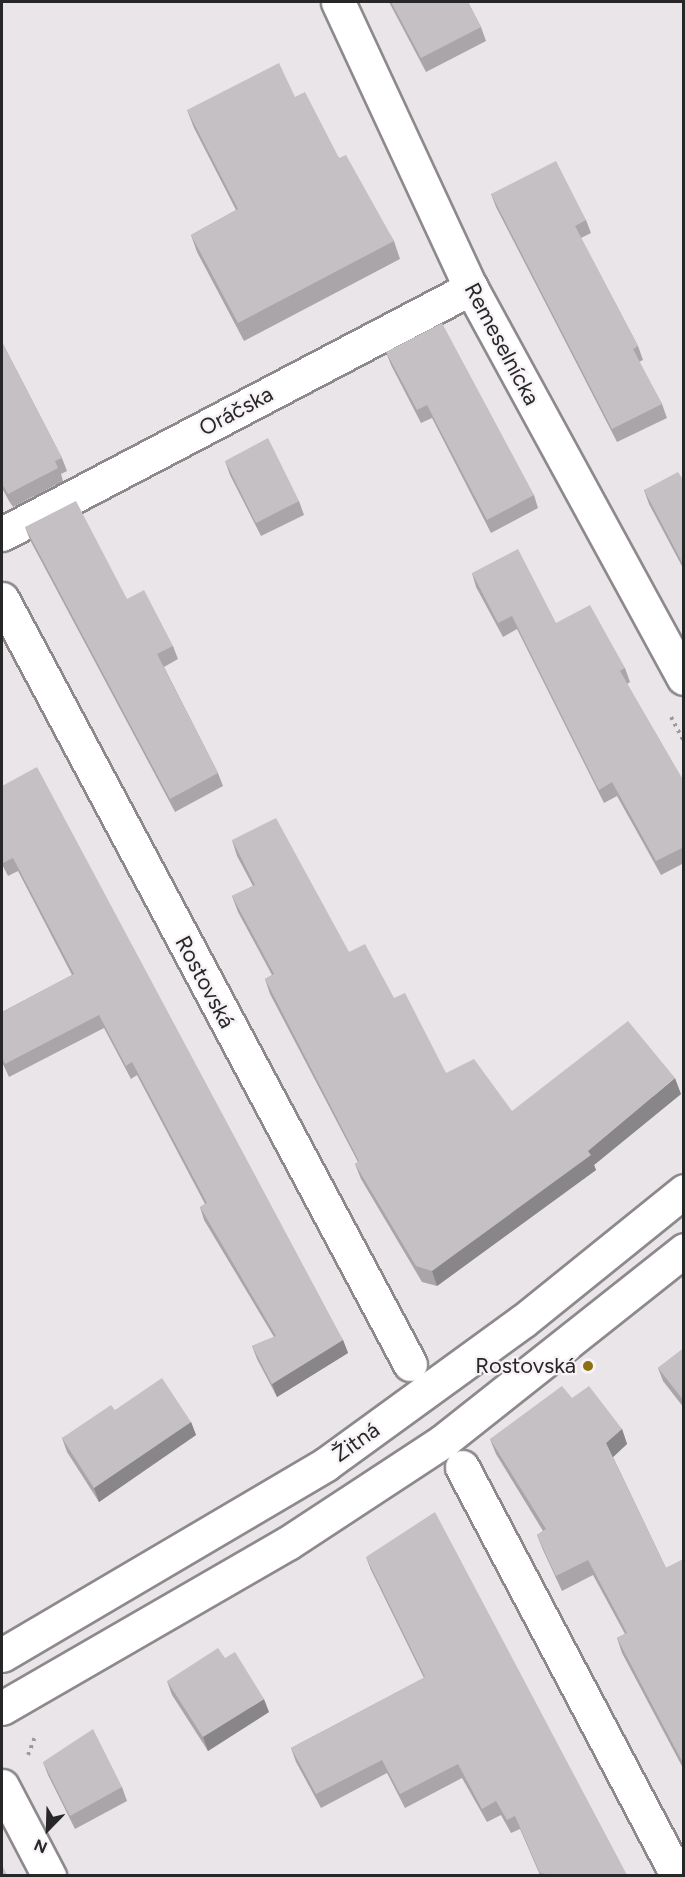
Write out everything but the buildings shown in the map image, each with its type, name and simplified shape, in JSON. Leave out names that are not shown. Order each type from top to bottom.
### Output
[{"type":"street","name":"Remeselnícka","points":[[338,2],[471,288],[684,678]]},
{"type":"street","name":"Oráčska","points":[[2,534],[471,288]]},
{"type":"street","name":"Rostovská","points":[[2,599],[410,1364]]},
{"type":"street","name":"Žitná","points":[[2,1655],[326,1464],[524,1321],[684,1191]]},
{"type":"street","name":"Žitná","points":[[2,1708],[288,1543],[442,1442],[684,1250]]},
{"type":"street","points":[[462,1467],[678,1875]]},
{"type":"street","points":[[2,1786],[49,1875]]},
{"type":"path","points":[[667,710],[684,741]]},
{"type":"place","name":"Rostovská","points":[[588,1366]]}]
